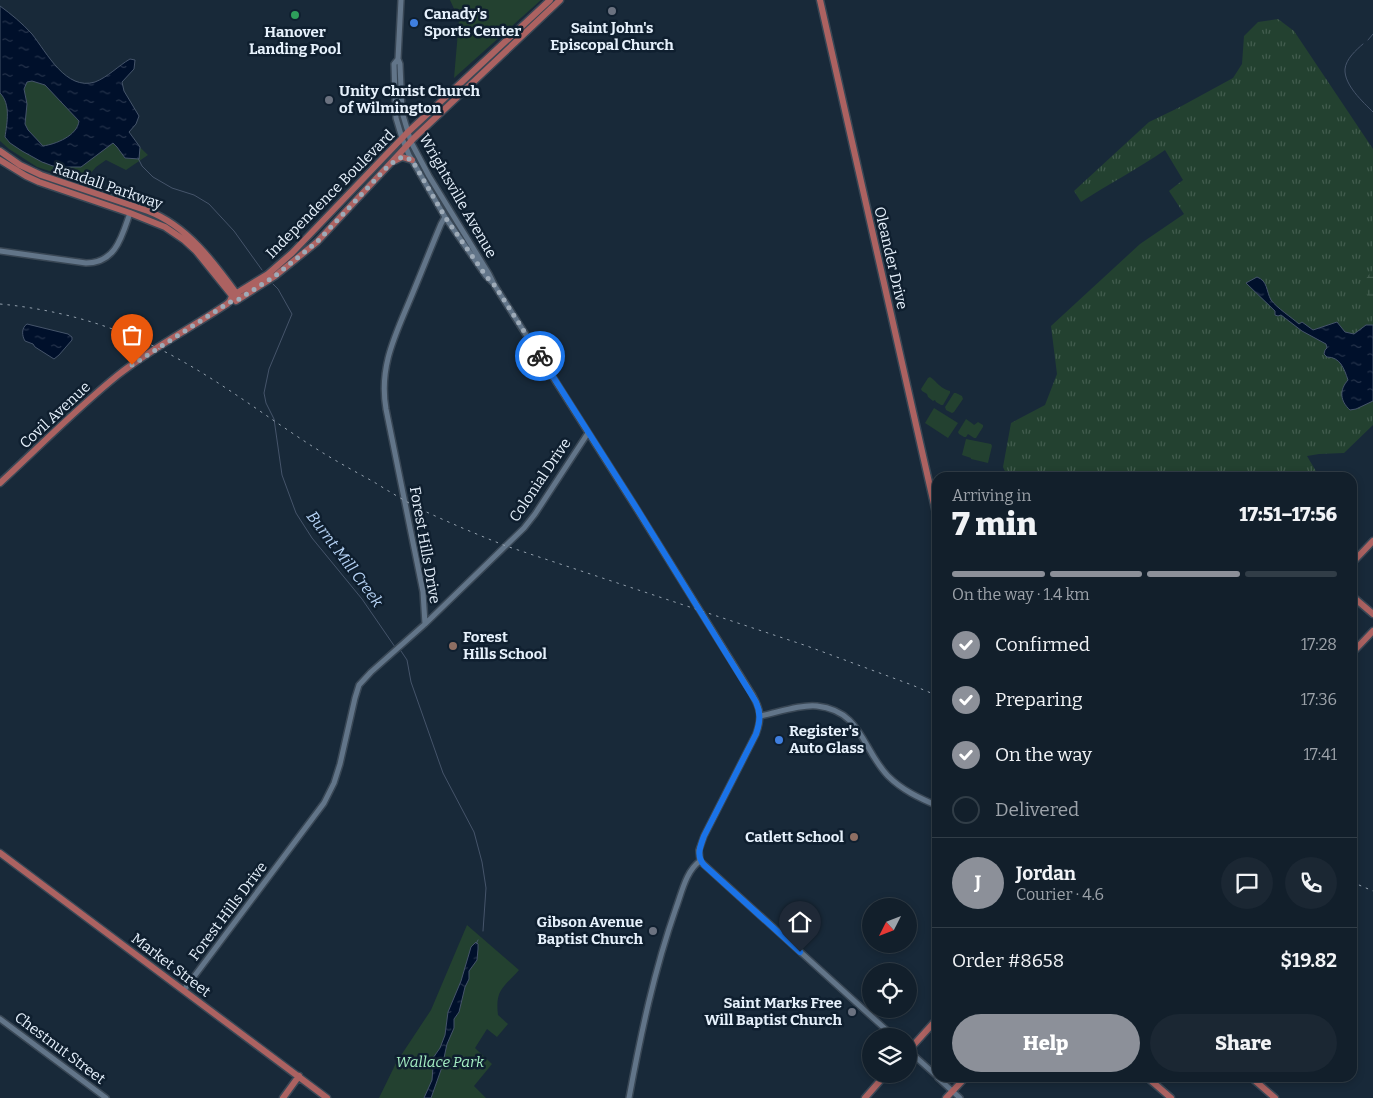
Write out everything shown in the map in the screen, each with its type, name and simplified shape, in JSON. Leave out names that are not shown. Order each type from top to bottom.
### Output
[{"type":"main road","name":"Independence Boulevard","points":[[235,298],[268,274],[292,253],[407,133],[550,0]]},
{"type":"main road","name":"Independence Boulevard","points":[[235,298],[275,276],[317,242],[408,144],[560,0]]},
{"type":"main road","name":"Oleander Drive","points":[[820,0],[932,495]]},
{"type":"main road","name":"Randall Parkway","points":[[0,151],[20,165],[41,175],[148,211],[164,219],[181,230],[196,244],[235,298]]},
{"type":"main road","points":[[389,165],[402,157],[412,160]]},
{"type":"main road","name":"Randall Parkway","points":[[0,160],[39,182],[159,224],[184,240],[196,251],[235,298]]},
{"type":"main road","name":"Covil Avenue","points":[[0,483],[119,374],[235,298]]},
{"type":"main road","points":[[1357,558],[1373,541]]},
{"type":"main road","points":[[1357,600],[1373,614]]},
{"type":"main road","points":[[1357,648],[1373,631]]},
{"type":"main road","name":"Market Street","points":[[0,853],[327,1098]]},
{"type":"main road","points":[[917,1041],[932,1025]]},
{"type":"main road","points":[[283,1098],[299,1076]]},
{"type":"main road","points":[[946,1098],[961,1082]]},
{"type":"main road","points":[[1153,1082],[1171,1098]]},
{"type":"main road","points":[[1257,1082],[1275,1098]]},
{"type":"main road","points":[[865,1098],[878,1083]]},
{"type":"street","name":"Wrightsville Avenue","points":[[401,0],[398,59],[400,64],[402,112],[412,160],[445,217],[495,286]]},
{"type":"street","name":"Wrightsville Avenue","points":[[398,59],[394,64],[396,118],[402,138],[429,176],[495,286],[752,694],[759,708],[760,716]]},
{"type":"street","points":[[0,251],[83,263],[99,262],[108,256],[118,245],[130,213]]},
{"type":"street","name":"Forest Hills Drive","points":[[184,990],[324,804],[340,764],[354,698],[360,685],[371,672],[425,624],[423,592],[385,403],[384,377],[391,345],[445,217]]},
{"type":"street","name":"Colonial Drive","points":[[425,624],[524,528],[588,433]]},
{"type":"street","points":[[884,1028],[700,860],[699,850],[704,836],[756,734],[760,716],[809,706],[834,710],[848,718],[857,727],[874,758],[890,778],[910,793],[932,803]]},
{"type":"street","points":[[629,1098],[641,1031],[655,974],[671,922],[690,873],[700,860]]},
{"type":"street","name":"Chestnut Street","points":[[0,1019],[106,1098]]},
{"type":"street","points":[[917,1057],[932,1071]]},
{"type":"street","points":[[943,1082],[960,1098]]},
{"type":"green space","points":[[450,0],[541,0],[454,78],[459,20]]},
{"type":"green space","points":[[0,12],[148,155],[126,170],[106,160],[96,167],[83,182],[37,167],[0,141]]},
{"type":"green space","points":[[1278,19],[1294,31],[1373,149],[1373,425],[1344,453],[1307,456],[1316,472],[1005,472],[1003,467],[1011,423],[1045,405],[1057,374],[1051,326],[1140,244],[1184,214],[1169,191],[1183,180],[1165,150],[1081,202],[1074,191],[1149,122],[1233,78],[1242,64],[1244,36],[1258,22]]},
{"type":"green space","points":[[1373,271],[1373,303],[1365,291],[1365,282]]},
{"type":"green space","points":[[930,377],[941,387],[950,391],[943,405],[935,400],[933,401],[921,389]]},
{"type":"green space","points":[[954,393],[962,396],[963,399],[952,413],[946,410],[945,407]]},
{"type":"green space","points":[[934,408],[958,423],[948,438],[925,423]]},
{"type":"green space","points":[[966,419],[974,425],[978,422],[983,425],[976,438],[968,434],[964,437],[959,434],[958,432]]},
{"type":"green space","points":[[966,439],[991,444],[988,463],[962,455]]},
{"type":"green space","name":"Wallace Park","points":[[467,925],[519,970],[501,990],[499,995],[498,1015],[508,1024],[497,1037],[487,1029],[475,1048],[492,1064],[474,1086],[486,1098],[379,1098],[396,1063],[431,1010]]},
{"type":"water","points":[[0,6],[32,34],[51,60],[66,76],[75,81],[95,82],[130,59],[135,60],[134,69],[122,82],[124,91],[139,116],[136,124],[129,132],[140,147],[139,159],[125,158],[113,143],[81,167],[53,166],[42,162],[10,143],[5,137],[7,108],[0,93]],"holes":[[[32,81],[45,85],[79,121],[70,135],[60,141],[43,146],[25,124],[27,104],[24,89],[27,82]]]},
{"type":"water","points":[[1257,277],[1263,281],[1271,300],[1277,306],[1299,324],[1302,322],[1313,330],[1337,322],[1345,332],[1354,334],[1366,325],[1373,325],[1373,401],[1356,409],[1350,410],[1347,407],[1344,403],[1342,392],[1348,380],[1341,364],[1324,354],[1327,348],[1326,344],[1302,331],[1281,315],[1275,315],[1275,311],[1246,283]]},
{"type":"water","points":[[27,324],[68,334],[72,337],[72,340],[54,359],[33,344],[25,341],[23,332]]},
{"type":"water","points":[[476,942],[478,944],[477,960],[469,971],[469,979],[465,987],[459,1012],[454,1019],[454,1028],[447,1044],[442,1067],[431,1098],[424,1098],[432,1080],[433,1058],[440,1048],[445,1035],[448,1012],[461,981],[471,947]]},
{"type":"waterway","points":[[1368,40],[1373,34]]},
{"type":"waterway","points":[[1363,44],[1349,58],[1345,69],[1351,87],[1373,112]]},
{"type":"waterway","name":"Burnt Mill Creek","points":[[138,158],[142,166],[153,177],[172,188],[194,195],[209,204],[234,231],[262,270]]},
{"type":"waterway","name":"Burnt Mill Creek","points":[[273,284],[278,289],[292,314],[269,369],[264,393],[266,403],[274,419],[282,475],[296,513],[312,538],[362,599],[395,647]]},
{"type":"waterway","name":"Burnt Mill Creek","points":[[401,651],[407,660],[411,682],[443,773],[474,832],[482,862],[486,888],[483,931]]},
{"type":"waterway","name":"Burnt Mill Creek","points":[[476,944],[478,940]]},
{"type":"railway","points":[[0,304],[71,316],[139,339],[182,361],[337,461],[416,507],[472,532],[506,546],[807,646],[932,693]]},
{"type":"railway","points":[[1357,884],[1373,891]]},
{"type":"way so far","points":[[132,365],[230,302],[236,301],[292,263],[317,242],[389,165],[402,157],[412,160],[445,217],[495,286],[540,356]]},
{"type":"place","name":"Saint John's Episcopal Church","points":[[612,11]]},
{"type":"place","name":"Hanover Landing Pool","points":[[295,15]]},
{"type":"place","name":"Canady's Sports Center","points":[[414,23]]},
{"type":"place","name":"Unity Christ Church of Wilmington","points":[[329,100]]},
{"type":"place","name":"Forest Hills School","points":[[453,646]]},
{"type":"place","name":"Register's Auto Glass","points":[[779,740]]},
{"type":"place","name":"Catlett School","points":[[854,837]]},
{"type":"place","name":"Gibson Avenue Baptist Church","points":[[653,931]]},
{"type":"place","name":"Saint Marks Free Will Baptist Church","points":[[852,1012]]},
{"type":"route","points":[[540,356],[718,638],[759,708],[759,726],[756,734],[704,836],[699,850],[699,858],[704,865],[800,952]]}]
